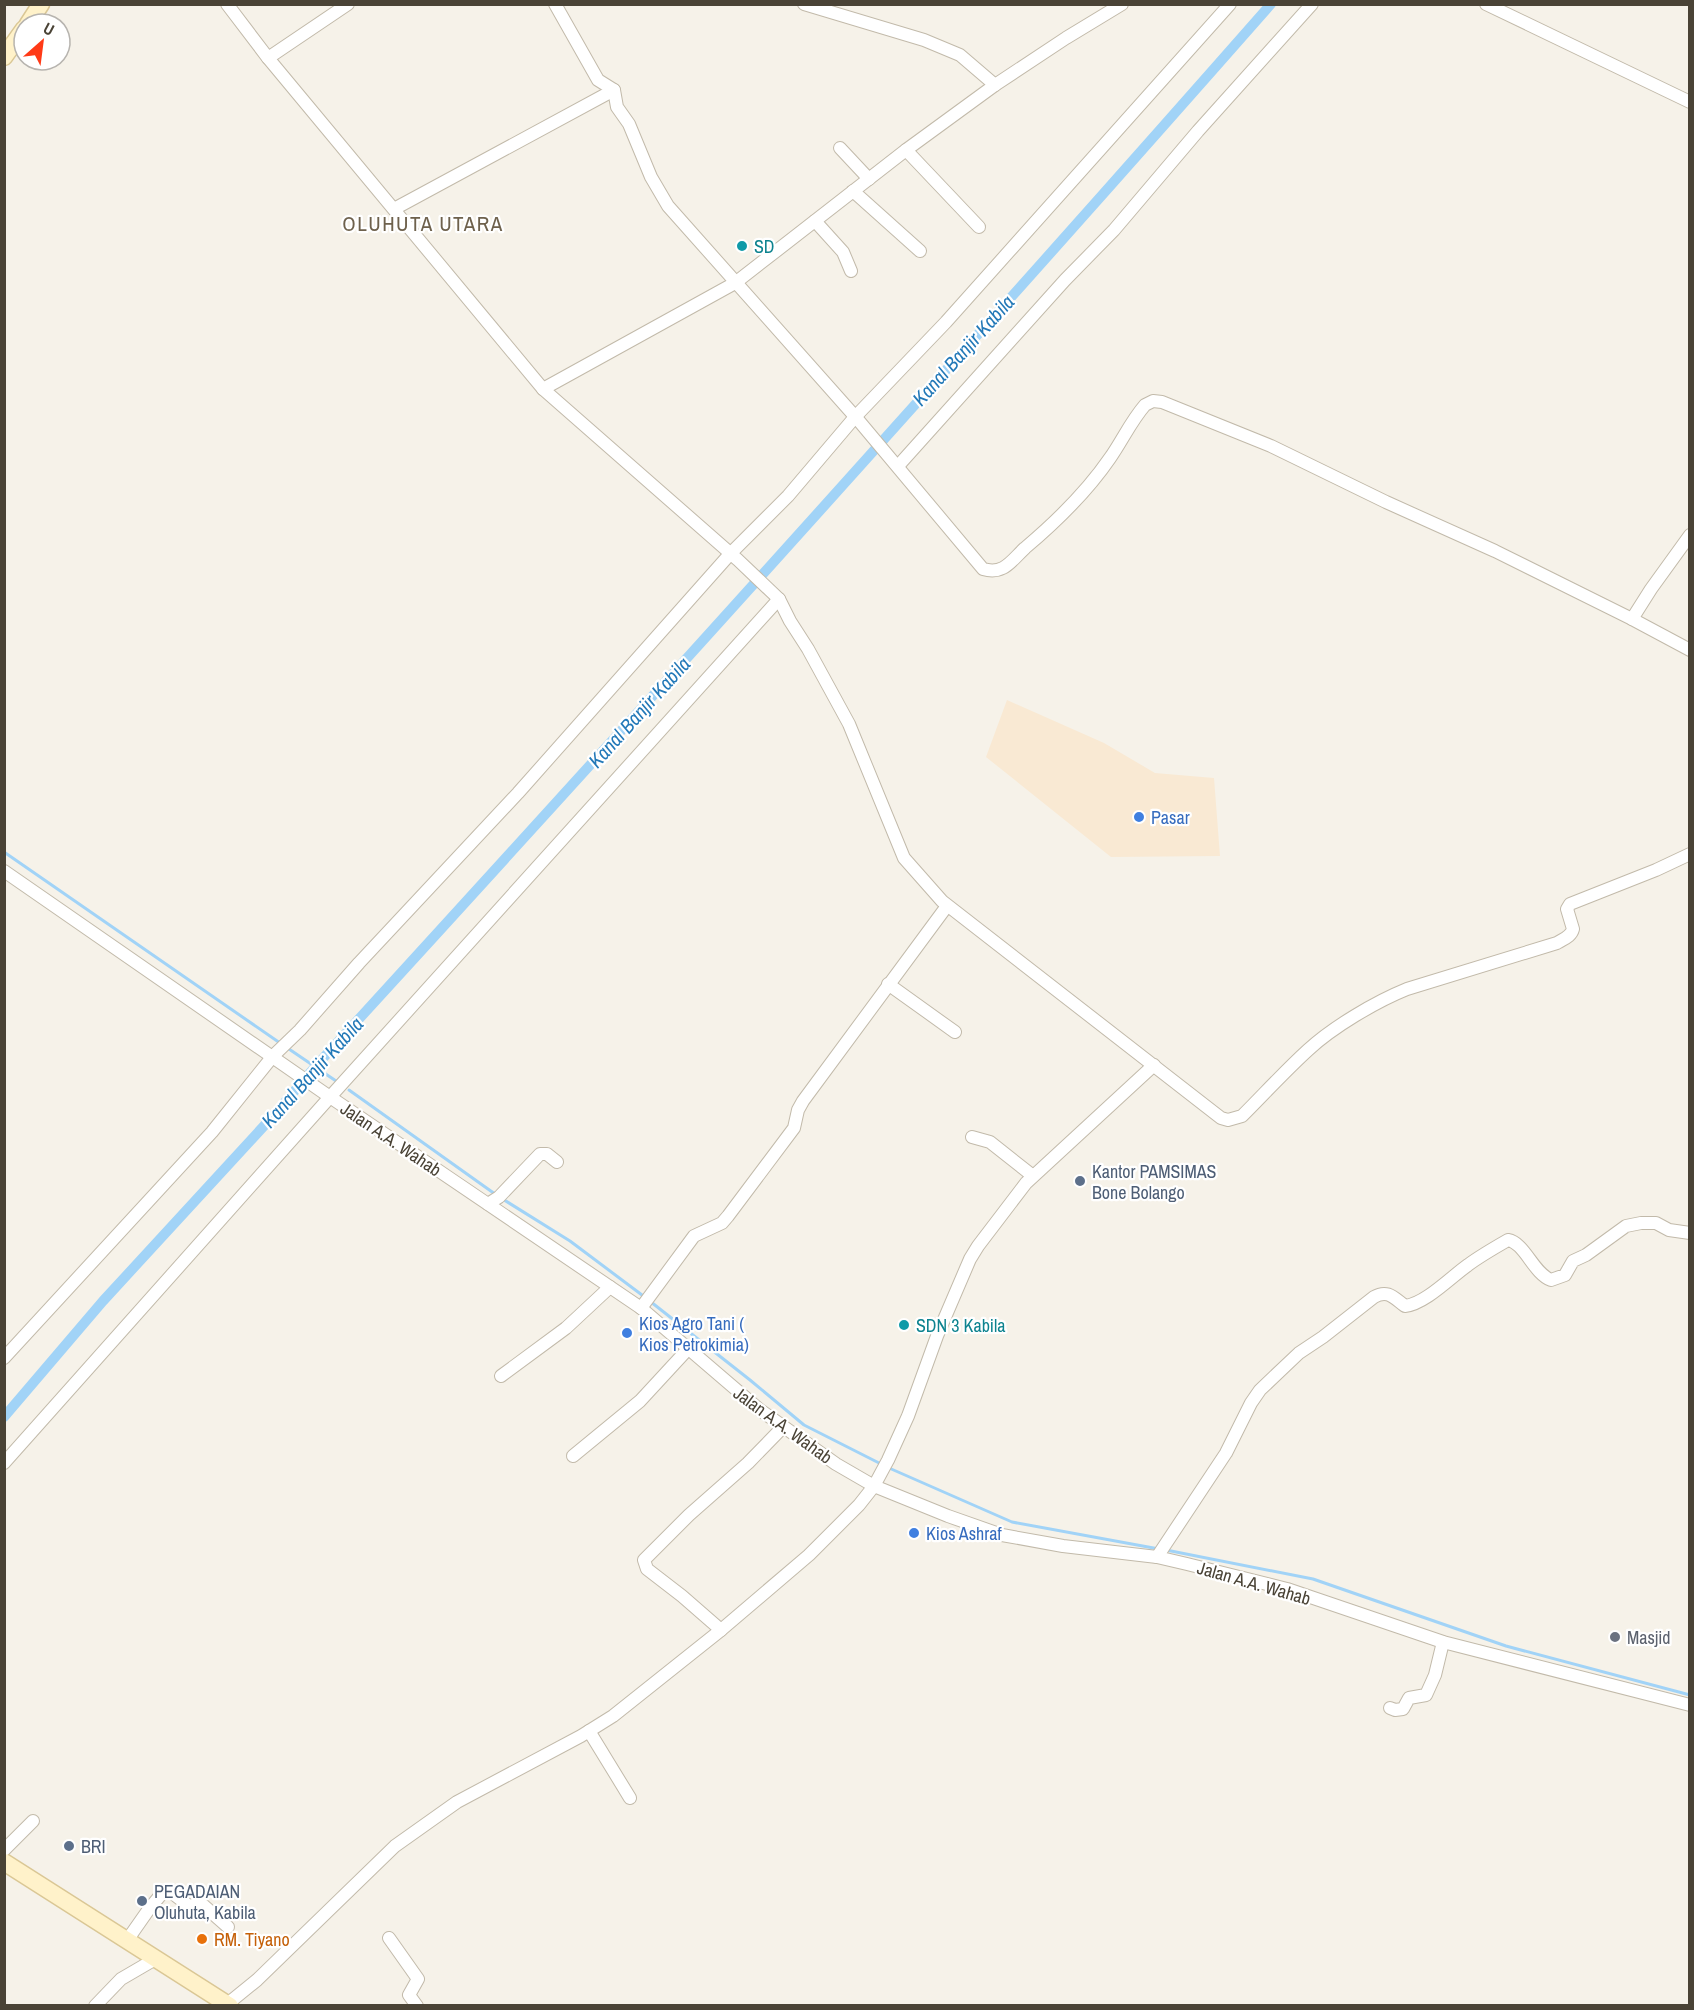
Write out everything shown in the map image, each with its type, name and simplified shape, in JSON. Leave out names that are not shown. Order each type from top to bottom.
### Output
[{"type":"main road","points":[[4,1862],[128,1939],[227,2005]]},
{"type":"street","points":[[227,4],[268,58],[543,389],[776,596],[849,724],[904,858],[947,906],[1221,1118],[1228,1120],[1242,1116],[1309,1049],[1386,997],[1557,943],[1569,937],[1572,932],[1567,909],[1570,904],[1656,870],[1689,854]]},
{"type":"street","points":[[268,58],[348,4]]},
{"type":"street","points":[[555,4],[598,80],[614,90],[617,107],[632,131],[651,177],[668,206],[857,419],[983,569],[1002,570],[1081,496],[1110,458],[1145,405],[1153,401],[1162,402],[1271,446],[1386,502],[1495,551],[1689,650]]},
{"type":"street","points":[[804,4],[924,40],[960,55],[995,85]]},
{"type":"street","points":[[543,389],[735,283],[906,150],[995,85],[1122,4]]},
{"type":"street","points":[[4,1358],[212,1132],[359,963],[734,557],[1230,4]]},
{"type":"street","points":[[893,461],[1114,230],[1205,123],[1312,4]]},
{"type":"street","points":[[1486,4],[1689,102]]},
{"type":"street","points":[[394,209],[614,90]]},
{"type":"street","points":[[840,148],[854,160],[869,179]]},
{"type":"street","points":[[906,150],[979,226]]},
{"type":"street","points":[[853,191],[920,252]]},
{"type":"street","points":[[815,221],[843,252],[851,271]]},
{"type":"street","points":[[1632,619],[1689,535]]},
{"type":"street","points":[[4,1463],[776,596]]},
{"type":"street","name":"Jalan A.A. Wahab","points":[[4,871],[330,1097],[495,1199],[609,1287],[645,1303],[688,1349],[759,1410],[836,1464],[877,1481],[948,1516],[1002,1535],[1063,1546],[1161,1552],[1287,1589],[1443,1642],[1689,1706]]},
{"type":"street","points":[[645,1303],[694,1236],[699,1232],[716,1227],[728,1216],[795,1126],[798,1110],[803,1101],[947,906]]},
{"type":"street","points":[[888,984],[955,1032]]},
{"type":"street","points":[[227,2005],[257,1980],[395,1846],[457,1802],[613,1716],[721,1630],[809,1554],[859,1505],[877,1481],[888,1460],[970,1259],[1002,1213],[1033,1176],[1154,1065]]},
{"type":"street","points":[[972,1137],[990,1143],[1033,1176]]},
{"type":"street","points":[[495,1199],[540,1154],[547,1154],[556,1162]]},
{"type":"street","points":[[1161,1552],[1226,1453],[1260,1390],[1299,1353],[1374,1296],[1390,1294],[1405,1306],[1409,1306],[1420,1301],[1470,1264],[1508,1240],[1515,1243],[1539,1272],[1551,1280],[1565,1275],[1573,1261],[1586,1255],[1626,1226],[1656,1223],[1669,1230],[1689,1233]]},
{"type":"street","points":[[501,1376],[566,1328],[609,1287]]},
{"type":"street","points":[[573,1456],[640,1401],[688,1349]]},
{"type":"street","points":[[721,1630],[647,1569],[644,1560],[697,1507],[748,1463],[783,1427]]},
{"type":"street","points":[[1390,1708],[1403,1709],[1409,1698],[1426,1695],[1435,1674],[1443,1642]]},
{"type":"street","points":[[589,1731],[630,1798]]},
{"type":"street","points":[[4,1850],[33,1821]]},
{"type":"street","points":[[128,1939],[164,1891],[171,1892],[189,1906],[203,1905],[228,1927]]},
{"type":"street","points":[[389,1938],[417,1976],[417,1982],[409,1995],[417,2006]]},
{"type":"street","points":[[95,2006],[121,1979],[157,1958]]},
{"type":"shaded area","name":"Pasar","points":[[1007,700],[1104,743],[1155,773],[1214,778],[1220,856],[1111,857],[986,757]]},
{"type":"waterway","name":"Kanal Banjir Kabila","points":[[4,1417],[103,1301],[796,538],[1271,4]]},
{"type":"waterway","points":[[4,852],[280,1043]]},
{"type":"waterway","name":"Kanal Banjir Kabila","points":[[286,1047],[339,1083]]},
{"type":"waterway","points":[[349,1090],[495,1194]]},
{"type":"waterway","points":[[501,1198],[570,1241],[646,1298]]},
{"type":"waterway","points":[[651,1302],[804,1425],[883,1465]]},
{"type":"waterway","points":[[889,1468],[1012,1522],[1159,1549]]},
{"type":"waterway","points":[[1166,1550],[1313,1579],[1506,1646],[1690,1695]]},
{"type":"place","name":"SD","points":[[742,246]]},
{"type":"place","name":"Pasar","points":[[1139,817]]},
{"type":"place","name":"Kantor PAMSIMAS Bone Bolango","points":[[1080,1181]]},
{"type":"place","name":"SDN 3 Kabila","points":[[904,1325]]},
{"type":"place","name":"Kios Agro Tani ( Kios Petrokimia)","points":[[627,1333]]},
{"type":"place","name":"Kios Ashraf","points":[[914,1533]]},
{"type":"place","name":"Masjid","points":[[1615,1637]]},
{"type":"place","name":"BRI","points":[[69,1846]]},
{"type":"place","name":"PEGADAIAN Oluhuta, Kabila","points":[[142,1901]]},
{"type":"place","name":"RM. Tiyano","points":[[202,1939]]},
{"type":"district","name":"OLUHUTA UTARA","points":[[423,223]]}]
